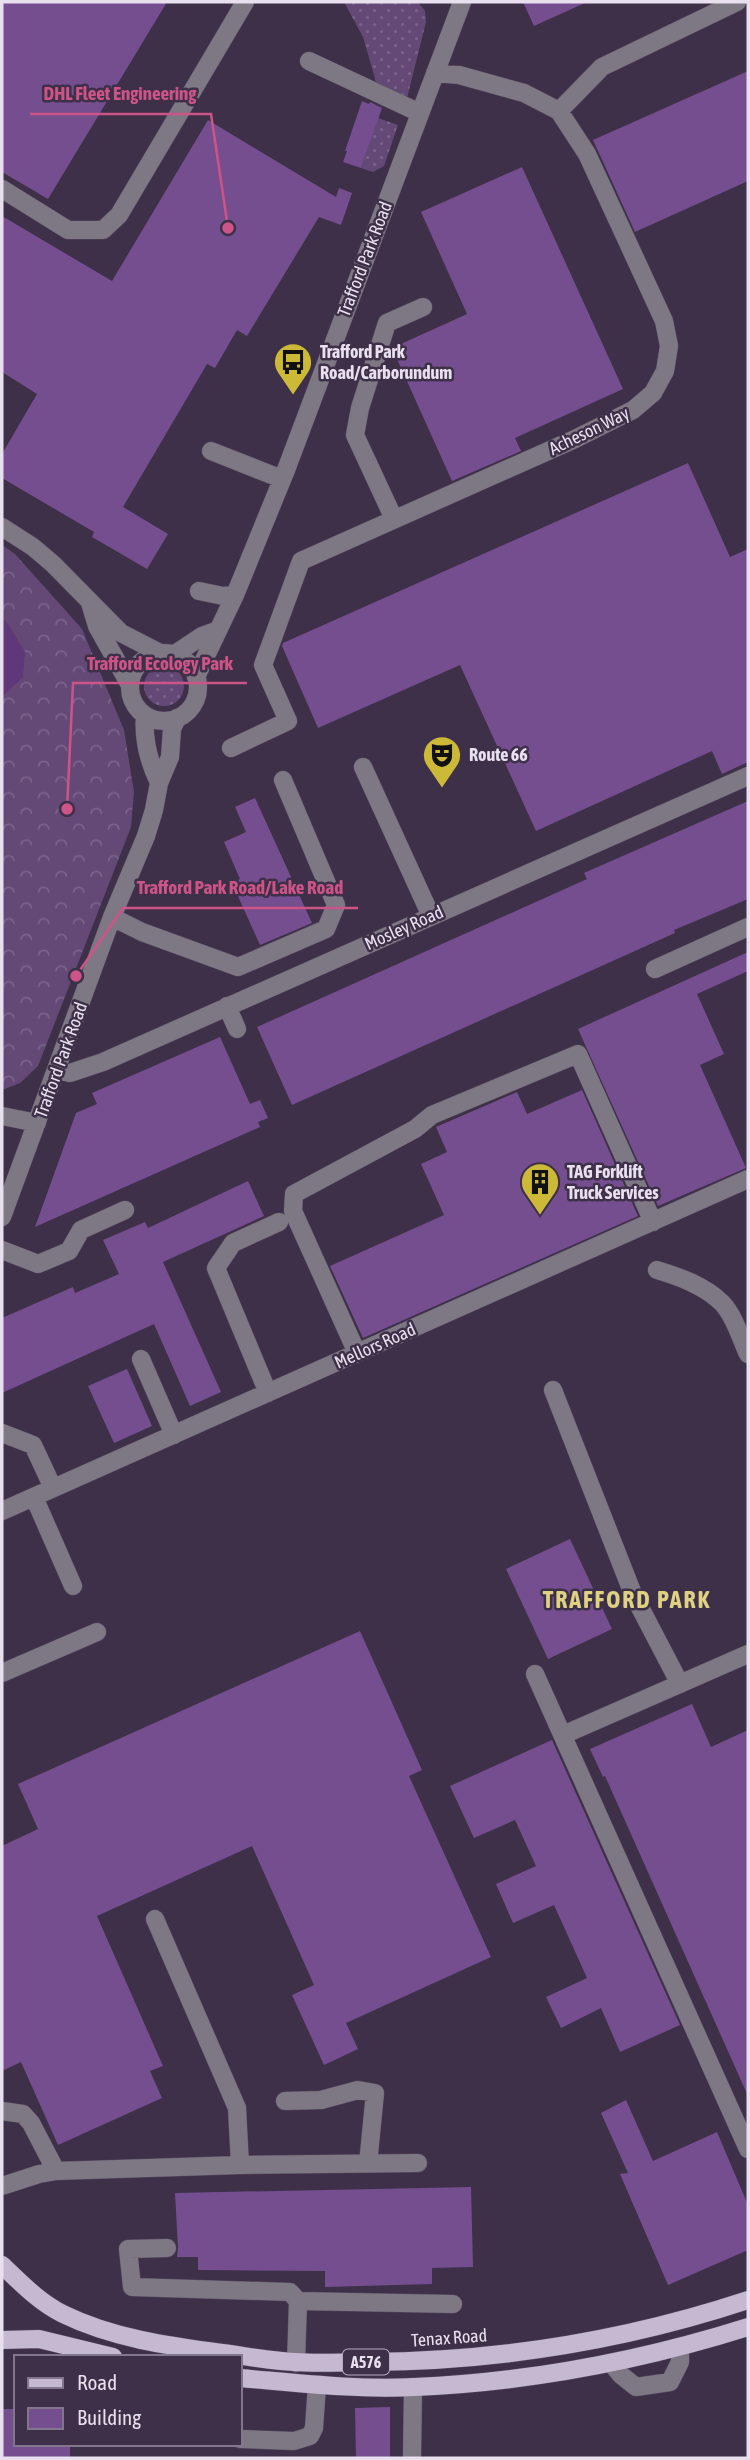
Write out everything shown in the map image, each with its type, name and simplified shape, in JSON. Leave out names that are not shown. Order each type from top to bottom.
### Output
[{"type":"main road","name":"Tenax Road","points":[[2,2264],[40,2301],[89,2326],[188,2349],[238,2355]]},
{"type":"main road","name":"Tenax Road","points":[[242,2356],[296,2362],[442,2360],[522,2353],[631,2333],[748,2300]]},
{"type":"main road","name":"A576","points":[[242,2378],[317,2385],[413,2387],[550,2374],[612,2364],[748,2327]]},
{"type":"main road","points":[[2,2340],[39,2339],[105,2355]]},
{"type":"street","points":[[2,190],[68,230],[103,230],[119,215],[245,2]]},
{"type":"street","name":"Trafford Park Road","points":[[196,677],[235,595],[282,479],[462,2]]},
{"type":"street","points":[[559,111],[602,67],[737,2]]},
{"type":"street","points":[[309,61],[420,113]]},
{"type":"street","name":"Acheson Way","points":[[231,748],[288,722],[263,665],[301,561],[575,439],[633,410],[653,393],[665,371],[669,346],[664,321],[587,154],[559,111],[524,93],[459,75],[435,74]]},
{"type":"street","points":[[394,519],[355,435],[360,408],[387,323],[422,307]]},
{"type":"street","points":[[211,451],[282,479]]},
{"type":"street","points":[[2,527],[53,564],[121,633],[185,660],[196,677],[197,696],[186,713],[166,721],[145,715],[134,702],[130,685],[97,626],[90,603]]},
{"type":"street","points":[[199,591],[222,596],[235,595]]},
{"type":"street","points":[[130,685],[139,663],[149,656],[167,654],[216,631]]},
{"type":"street","points":[[145,715],[144,730],[150,766],[159,783]]},
{"type":"street","name":"Trafford Park Road","points":[[3,1210],[146,836],[159,783],[170,757],[172,729],[177,718]]},
{"type":"street","points":[[363,767],[430,916]]},
{"type":"street","name":"Mosley Road","points":[[58,1070],[69,1073],[81,1070],[748,776]]},
{"type":"street","points":[[113,918],[142,932],[238,967],[326,929],[336,905],[283,780]]},
{"type":"street","points":[[655,970],[748,928]]},
{"type":"street","points":[[227,1006],[237,1029]]},
{"type":"street","points":[[358,1353],[293,1211],[295,1194],[415,1129],[432,1115],[578,1054],[653,1222]]},
{"type":"street","points":[[2,1116],[37,1124]]},
{"type":"street","name":"Mellors Road","points":[[2,1511],[748,1179]]},
{"type":"street","points":[[2,1250],[38,1264],[69,1251],[81,1230],[125,1210]]},
{"type":"street","points":[[268,1393],[216,1268],[233,1243],[279,1222]]},
{"type":"street","points":[[657,1270],[683,1278],[724,1305],[748,1354]]},
{"type":"street","points":[[141,1359],[174,1434]]},
{"type":"street","points":[[553,1390],[633,1594],[680,1684]]},
{"type":"street","points":[[2,1433],[33,1445],[53,1488]]},
{"type":"street","points":[[34,1497],[73,1586]]},
{"type":"street","points":[[2,1673],[97,1632]]},
{"type":"street","points":[[563,1735],[748,1654]]},
{"type":"street","points":[[536,1674],[748,2149]]},
{"type":"street","points":[[155,1919],[237,2108],[240,2165]]},
{"type":"street","points":[[285,2101],[321,2101],[358,2090],[375,2093],[368,2164]]},
{"type":"street","points":[[2,2111],[23,2114],[31,2123],[56,2171]]},
{"type":"street","points":[[2,2202],[6,2185],[56,2171],[418,2163]]},
{"type":"street","points":[[167,2248],[128,2249],[132,2287],[290,2292],[298,2301],[296,2362]]},
{"type":"street","points":[[298,2301],[453,2304]]},
{"type":"street","points":[[612,2364],[636,2387],[670,2382],[680,2362],[680,2347]]},
{"type":"street","points":[[242,2439],[294,2441],[310,2436],[314,2428],[317,2385]]},
{"type":"street","points":[[412,2458],[413,2387]]},
{"type":"green space","points":[[344,2],[418,2],[425,11],[426,22],[407,98],[376,82],[363,37]]},
{"type":"green space","points":[[378,118],[398,125],[384,166],[373,172],[361,168]]},
{"type":"green space","points":[[2,545],[15,554],[82,629],[124,730],[134,792],[131,827],[38,1066],[20,1083],[2,1090]]},
{"type":"green space","points":[[164,666],[172,667],[178,672],[183,678],[183,694],[178,700],[172,705],[164,706],[156,705],[150,700],[145,694],[144,686],[145,678],[150,672],[156,667]]},
{"type":"shaded area","points":[[2,618],[25,652],[23,677],[2,697]]},
{"type":"building","points":[[2,2],[167,2],[48,199],[2,172]]},
{"type":"building","points":[[523,2],[587,2],[534,26]]},
{"type":"building","points":[[748,71],[748,181],[635,232],[593,140]]},
{"type":"building","points":[[362,101],[382,108],[361,168],[343,162]]},
{"type":"building","points":[[208,120],[336,197],[339,188],[352,193],[341,225],[319,217],[247,336],[237,330],[215,368],[207,364],[123,507],[168,534],[147,569],[92,537],[94,532],[2,478],[2,454],[37,394],[2,372],[2,216],[112,281]]},
{"type":"building","points":[[522,167],[623,389],[515,438],[521,451],[452,481],[392,348],[467,314],[421,212]]},
{"type":"building","points":[[688,463],[730,557],[748,549],[748,762],[722,774],[712,751],[536,831],[460,665],[318,728],[283,643]]},
{"type":"building","points":[[255,798],[312,923],[260,945],[232,883],[240,879],[224,842],[246,832],[235,807]]},
{"type":"building","points":[[748,801],[748,899],[674,930],[675,933],[292,1105],[257,1027],[587,879],[584,873]]},
{"type":"building","points":[[748,952],[748,971],[697,994],[724,1054],[700,1065],[746,1168],[658,1206],[578,1029]]},
{"type":"building","points":[[220,1037],[250,1104],[260,1100],[268,1118],[258,1122],[260,1127],[35,1227],[76,1113],[97,1104],[92,1093]]},
{"type":"building","name":"TAG Forklift Truck Services","points":[[582,1090],[638,1216],[363,1338],[330,1266],[444,1215],[421,1164],[447,1152],[436,1127],[517,1092],[527,1114]]},
{"type":"building","points":[[248,1181],[264,1216],[163,1262],[221,1392],[190,1406],[154,1324],[2,1393],[2,1318],[73,1287],[75,1293],[119,1274],[103,1240],[145,1222],[148,1228]]},
{"type":"building","points":[[127,1369],[152,1426],[114,1443],[88,1386]]},
{"type":"building","points":[[570,1539],[612,1629],[548,1659],[506,1569]]},
{"type":"building","points":[[360,1631],[422,1770],[409,1776],[491,1957],[346,2023],[358,2049],[324,2065],[292,1995],[314,1985],[252,1846],[97,1916],[163,2066],[150,2071],[162,2098],[58,2145],[21,2062],[2,2071],[2,1846],[38,1829],[18,1784]]},
{"type":"building","points":[[692,1704],[711,1747],[748,1730],[748,2096],[605,1776],[603,1777],[590,1749]]},
{"type":"building","points":[[552,1740],[680,2025],[620,2052],[601,2008],[561,2028],[546,1997],[587,1978],[554,1905],[513,1923],[496,1884],[536,1866],[515,1820],[474,1838],[450,1786]]},
{"type":"building","points":[[626,2100],[653,2161],[717,2132],[748,2205],[748,2250],[668,2285],[620,2174],[628,2173],[601,2113]]},
{"type":"building","points":[[471,2187],[473,2267],[432,2268],[432,2284],[325,2287],[325,2271],[198,2270],[198,2257],[177,2257],[175,2193]]},
{"type":"building","points":[[390,2407],[390,2458],[356,2458],[355,2408]]},
{"type":"building","points":[[2,2409],[14,2409],[14,2446],[70,2446],[70,2458],[2,2458]]},
{"type":"place","name":"DHL Fleet Engineering","points":[[228,228]]},
{"type":"place","name":"Trafford Park Road/Carborundum","points":[[293,396]]},
{"type":"place","name":"Route 66","points":[[442,789]]},
{"type":"place","name":"Trafford Ecology Park","points":[[67,809]]},
{"type":"place","name":"Trafford Park Road/Lake Road","points":[[76,976]]},
{"type":"place","name":"TAG Forklift Truck Services","points":[[540,1216]]},
{"type":"district","name":"TRAFFORD PARK","points":[[627,1600]]}]
